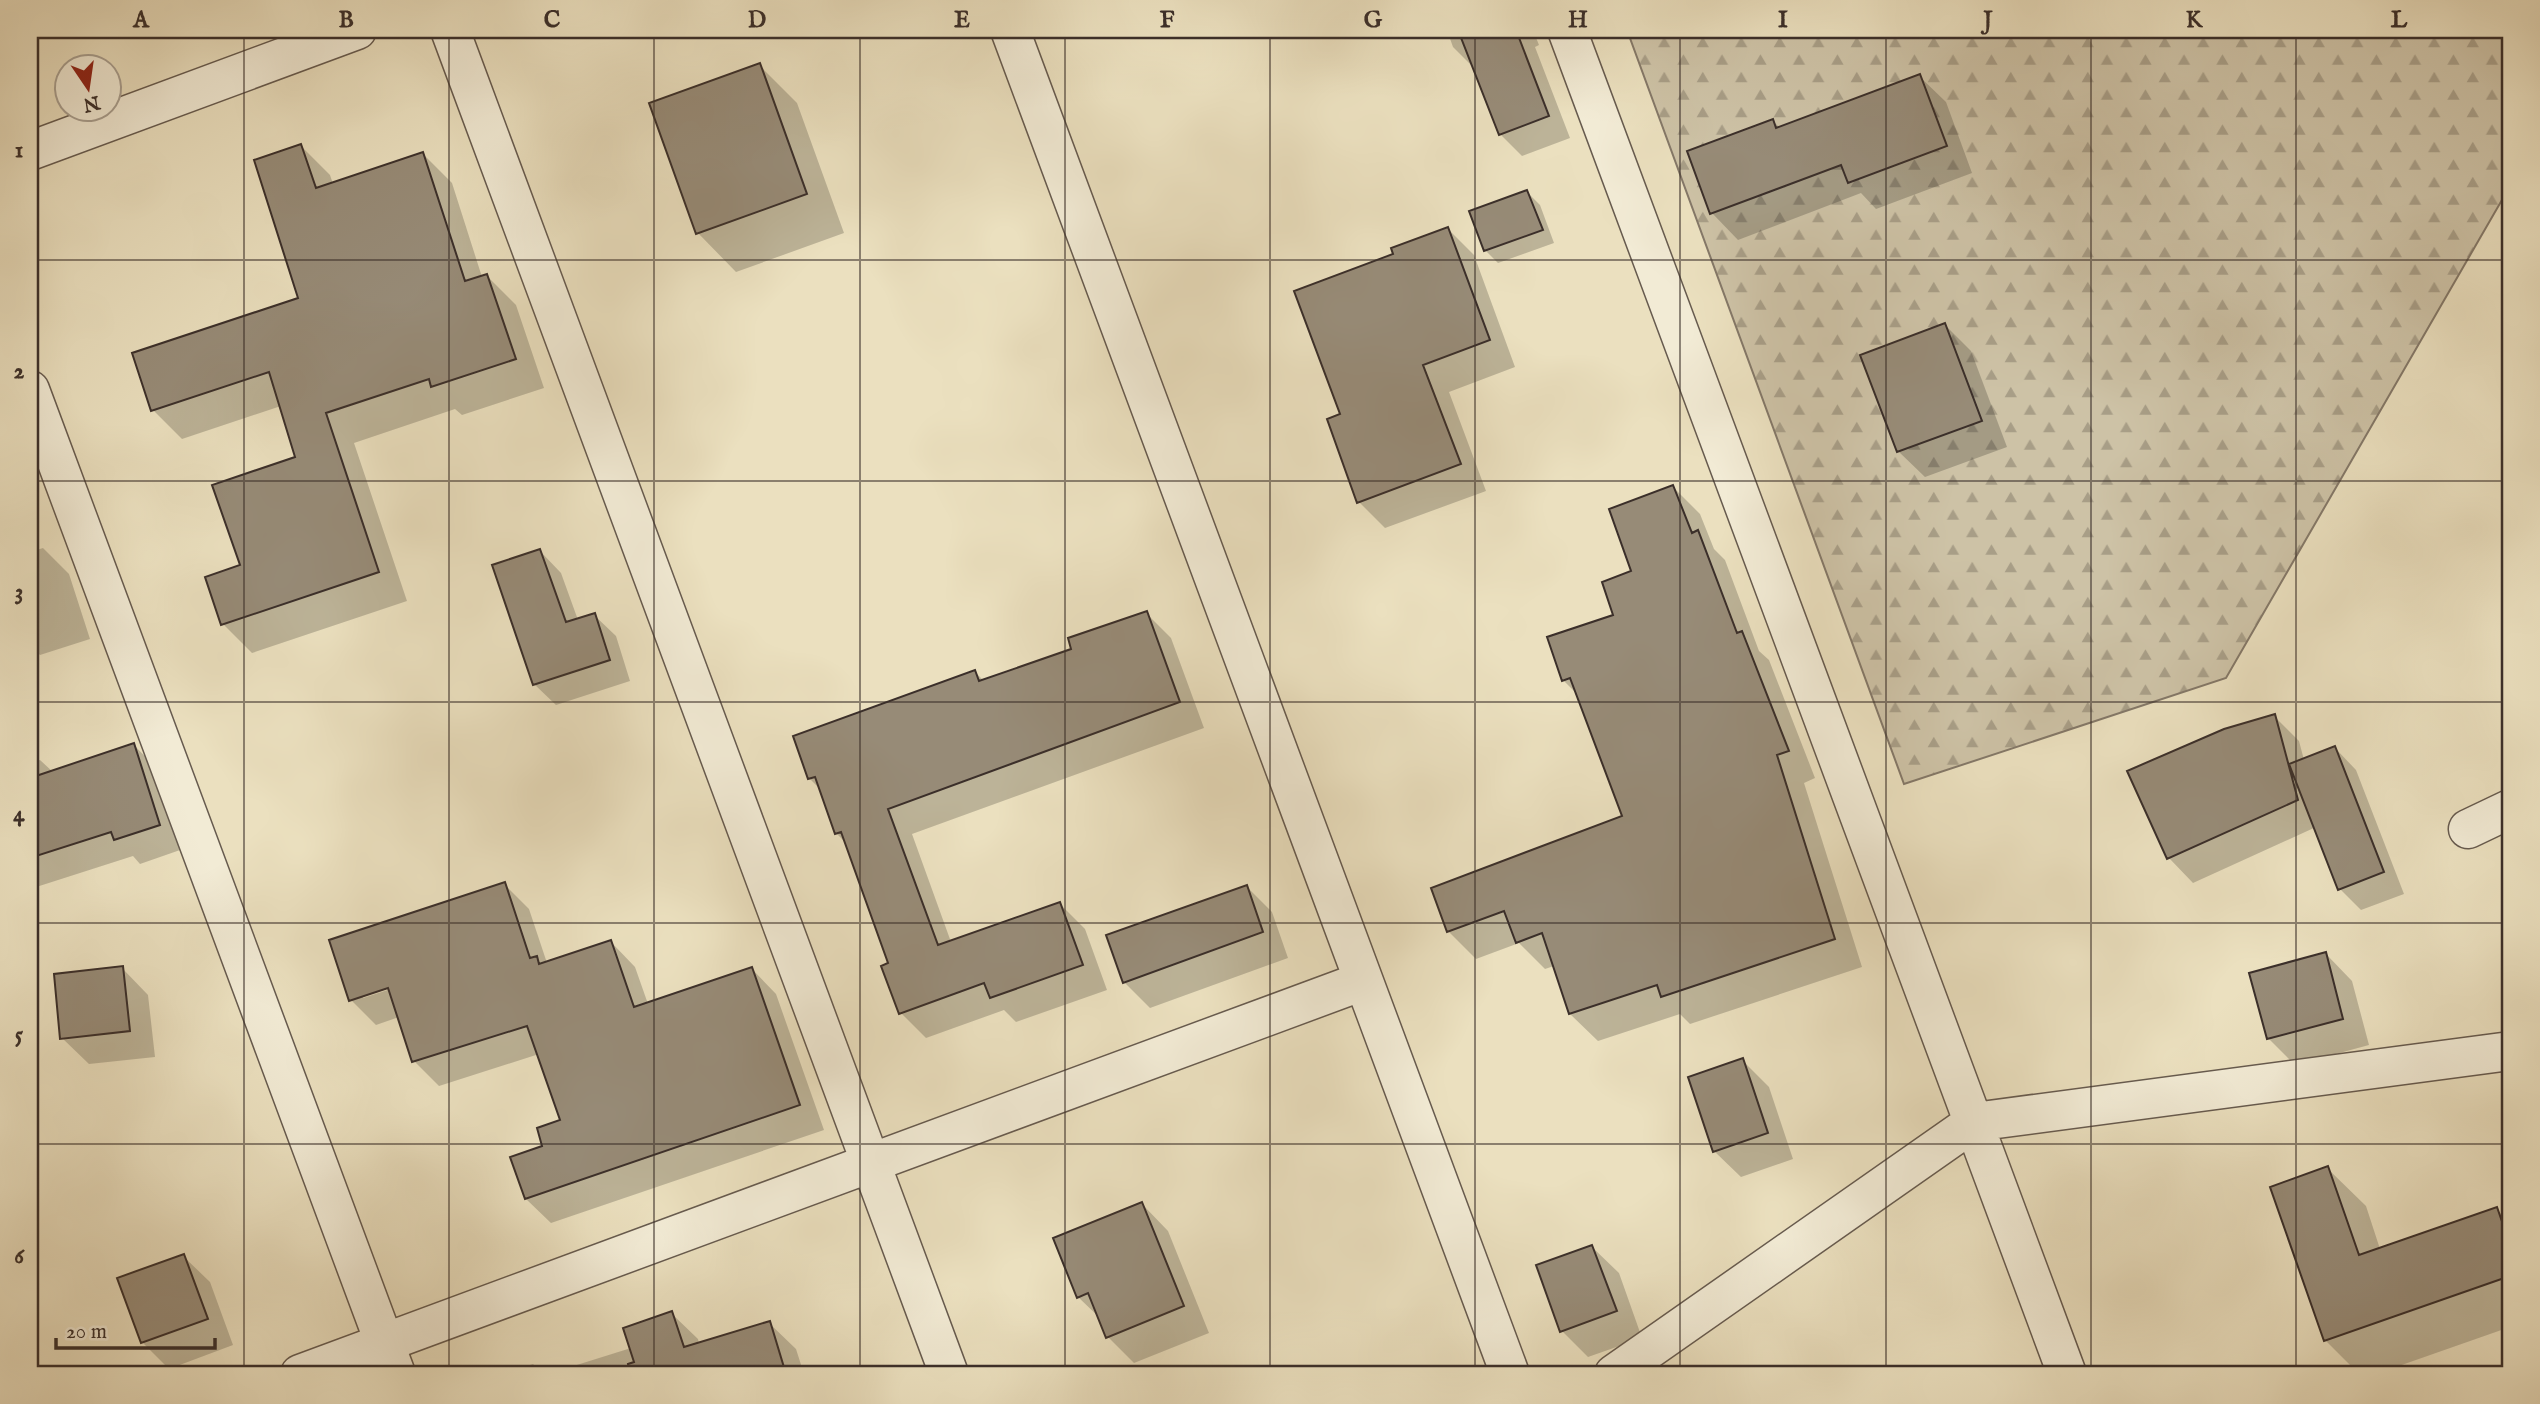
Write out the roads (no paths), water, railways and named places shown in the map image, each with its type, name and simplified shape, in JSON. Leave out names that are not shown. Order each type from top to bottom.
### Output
[{"type":"street","points":[[30,151],[357,30]]},
{"type":"street","points":[[450,30],[949,1374]]},
{"type":"street","points":[[1010,30],[1510,1374]]},
{"type":"street","points":[[1567,30],[2067,1374]]},
{"type":"street","points":[[30,390],[390,1359]]},
{"type":"street","points":[[2468,829],[2510,809]]},
{"type":"street","points":[[299,1374],[390,1359],[871,1163],[1363,981]]},
{"type":"street","points":[[1614,1374],[1974,1122],[2510,1051]]}]
